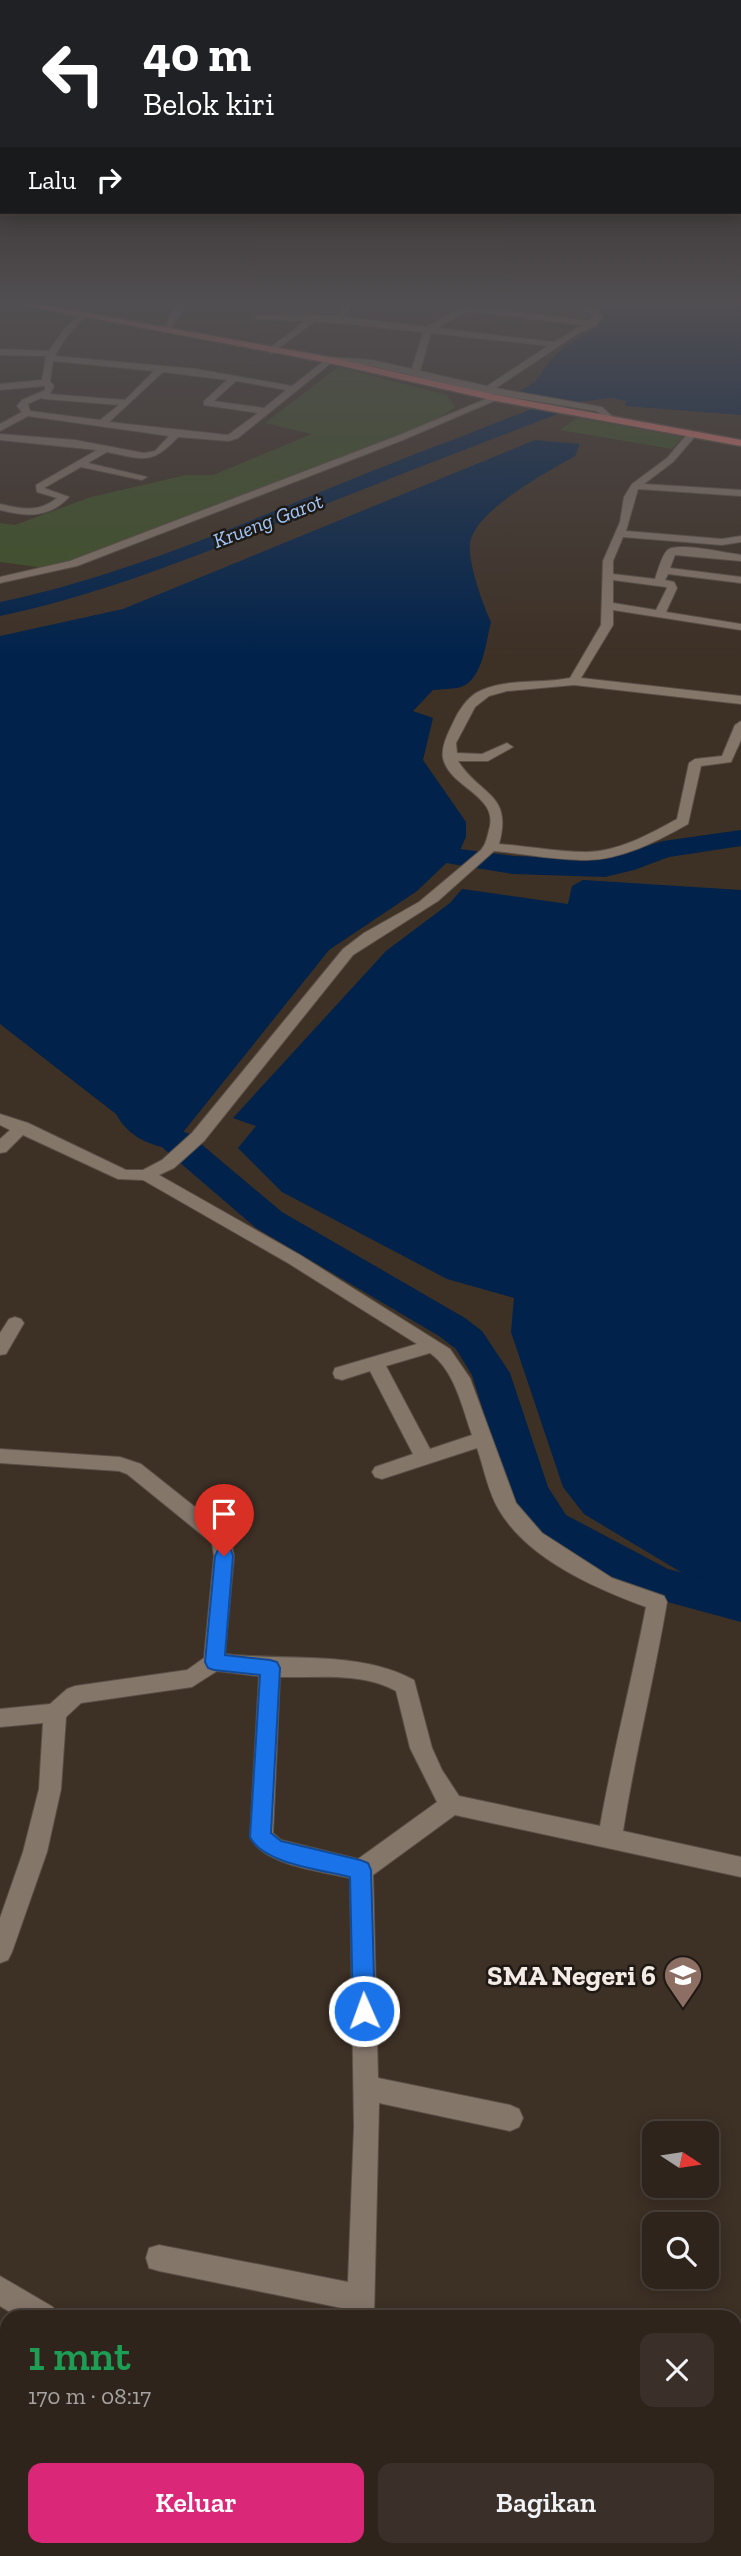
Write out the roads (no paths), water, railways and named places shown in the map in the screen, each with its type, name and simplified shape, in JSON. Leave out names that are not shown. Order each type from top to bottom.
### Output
[{"type":"highway","points":[[627,421],[741,443]]},
{"type":"street","points":[[83,421],[221,438],[235,436],[254,421]]},
{"type":"street","points":[[101,424],[104,421]]},
{"type":"street","points":[[0,580],[74,564],[439,421]]},
{"type":"street","points":[[574,681],[607,625],[608,561],[625,522],[629,497],[635,486],[670,460],[692,433]]},
{"type":"street","points":[[0,437],[75,443],[136,456],[151,455],[163,449],[176,434]]},
{"type":"street","points":[[0,507],[33,514],[44,511],[64,497],[40,491],[38,487],[105,449]]},
{"type":"street","points":[[82,464],[142,477]]},
{"type":"street","points":[[635,486],[741,493]]},
{"type":"street","points":[[620,534],[722,542],[741,539]]},
{"type":"street","points":[[662,576],[671,552],[741,558]]},
{"type":"street","points":[[607,576],[741,580]]},
{"type":"street","points":[[660,613],[672,588],[662,576]]},
{"type":"street","points":[[608,606],[741,626]]},
{"type":"street","points":[[0,1119],[124,1175],[146,1175],[168,1164],[198,1137],[348,951],[363,937],[409,915],[488,850],[499,825],[498,813],[491,802],[452,767],[449,757],[449,741],[458,723],[472,702],[481,695],[501,688],[574,681],[741,699]]},
{"type":"street","points":[[488,850],[586,856],[605,854],[655,837],[683,821],[695,763],[727,760],[736,749],[741,725]]},
{"type":"street","points":[[449,757],[484,758],[507,747]]},
{"type":"street","points":[[0,1148],[22,1127]]},
{"type":"street","points":[[146,1175],[306,1266],[444,1354],[461,1377],[507,1506],[535,1539],[605,1584],[657,1602],[641,1692],[622,1763],[610,1838]]},
{"type":"street","points":[[0,1349],[15,1323]]},
{"type":"street","points":[[342,1373],[432,1346]]},
{"type":"street","points":[[374,1363],[425,1458]]},
{"type":"street","points":[[382,1472],[483,1439]]},
{"type":"street","points":[[0,1456],[120,1464],[134,1469],[222,1540],[224,1556],[214,1662]]},
{"type":"street","points":[[0,1718],[55,1713],[75,1695],[192,1678],[214,1662],[270,1668],[375,1672],[393,1677],[406,1686],[423,1758],[439,1789],[452,1804],[741,1867]]},
{"type":"street","points":[[270,1668],[261,1837],[275,1849],[360,1870],[452,1804]]},
{"type":"street","points":[[0,1952],[35,1852],[50,1789],[55,1713]]},
{"type":"street","points":[[159,2258],[360,2307],[366,2088],[360,1870]]},
{"type":"street","points":[[366,2088],[510,2118]]},
{"type":"street","points":[[0,2290],[32,2310]]},
{"type":"water","points":[[535,440],[580,444],[575,456],[514,493],[484,518],[474,531],[470,544],[471,562],[491,622],[479,668],[468,683],[461,687],[433,690],[413,711],[433,718],[423,760],[466,822],[466,837],[460,850],[417,891],[329,950],[176,1141],[165,1148],[137,1137],[116,1114],[0,1024],[0,636],[123,609]]},
{"type":"water","points":[[583,880],[741,890],[741,1599],[714,1592],[584,1514],[563,1487],[511,1332],[514,1298],[447,1279],[282,1192],[238,1148],[256,1126],[233,1118],[386,951],[450,903],[462,889],[568,904],[572,886]]},
{"type":"waterway","name":"Krueng Garot","points":[[0,609],[48,599],[131,574],[521,421]]},
{"type":"waterway","points":[[452,856],[513,865],[605,868],[624,864],[663,849],[741,838]]},
{"type":"waterway","points":[[176,1141],[269,1220],[452,1327],[469,1340],[491,1373],[529,1490],[551,1526],[657,1583],[741,1605]]},
{"type":"place","name":"SMA Negeri 6","points":[[683,2009]]}]
